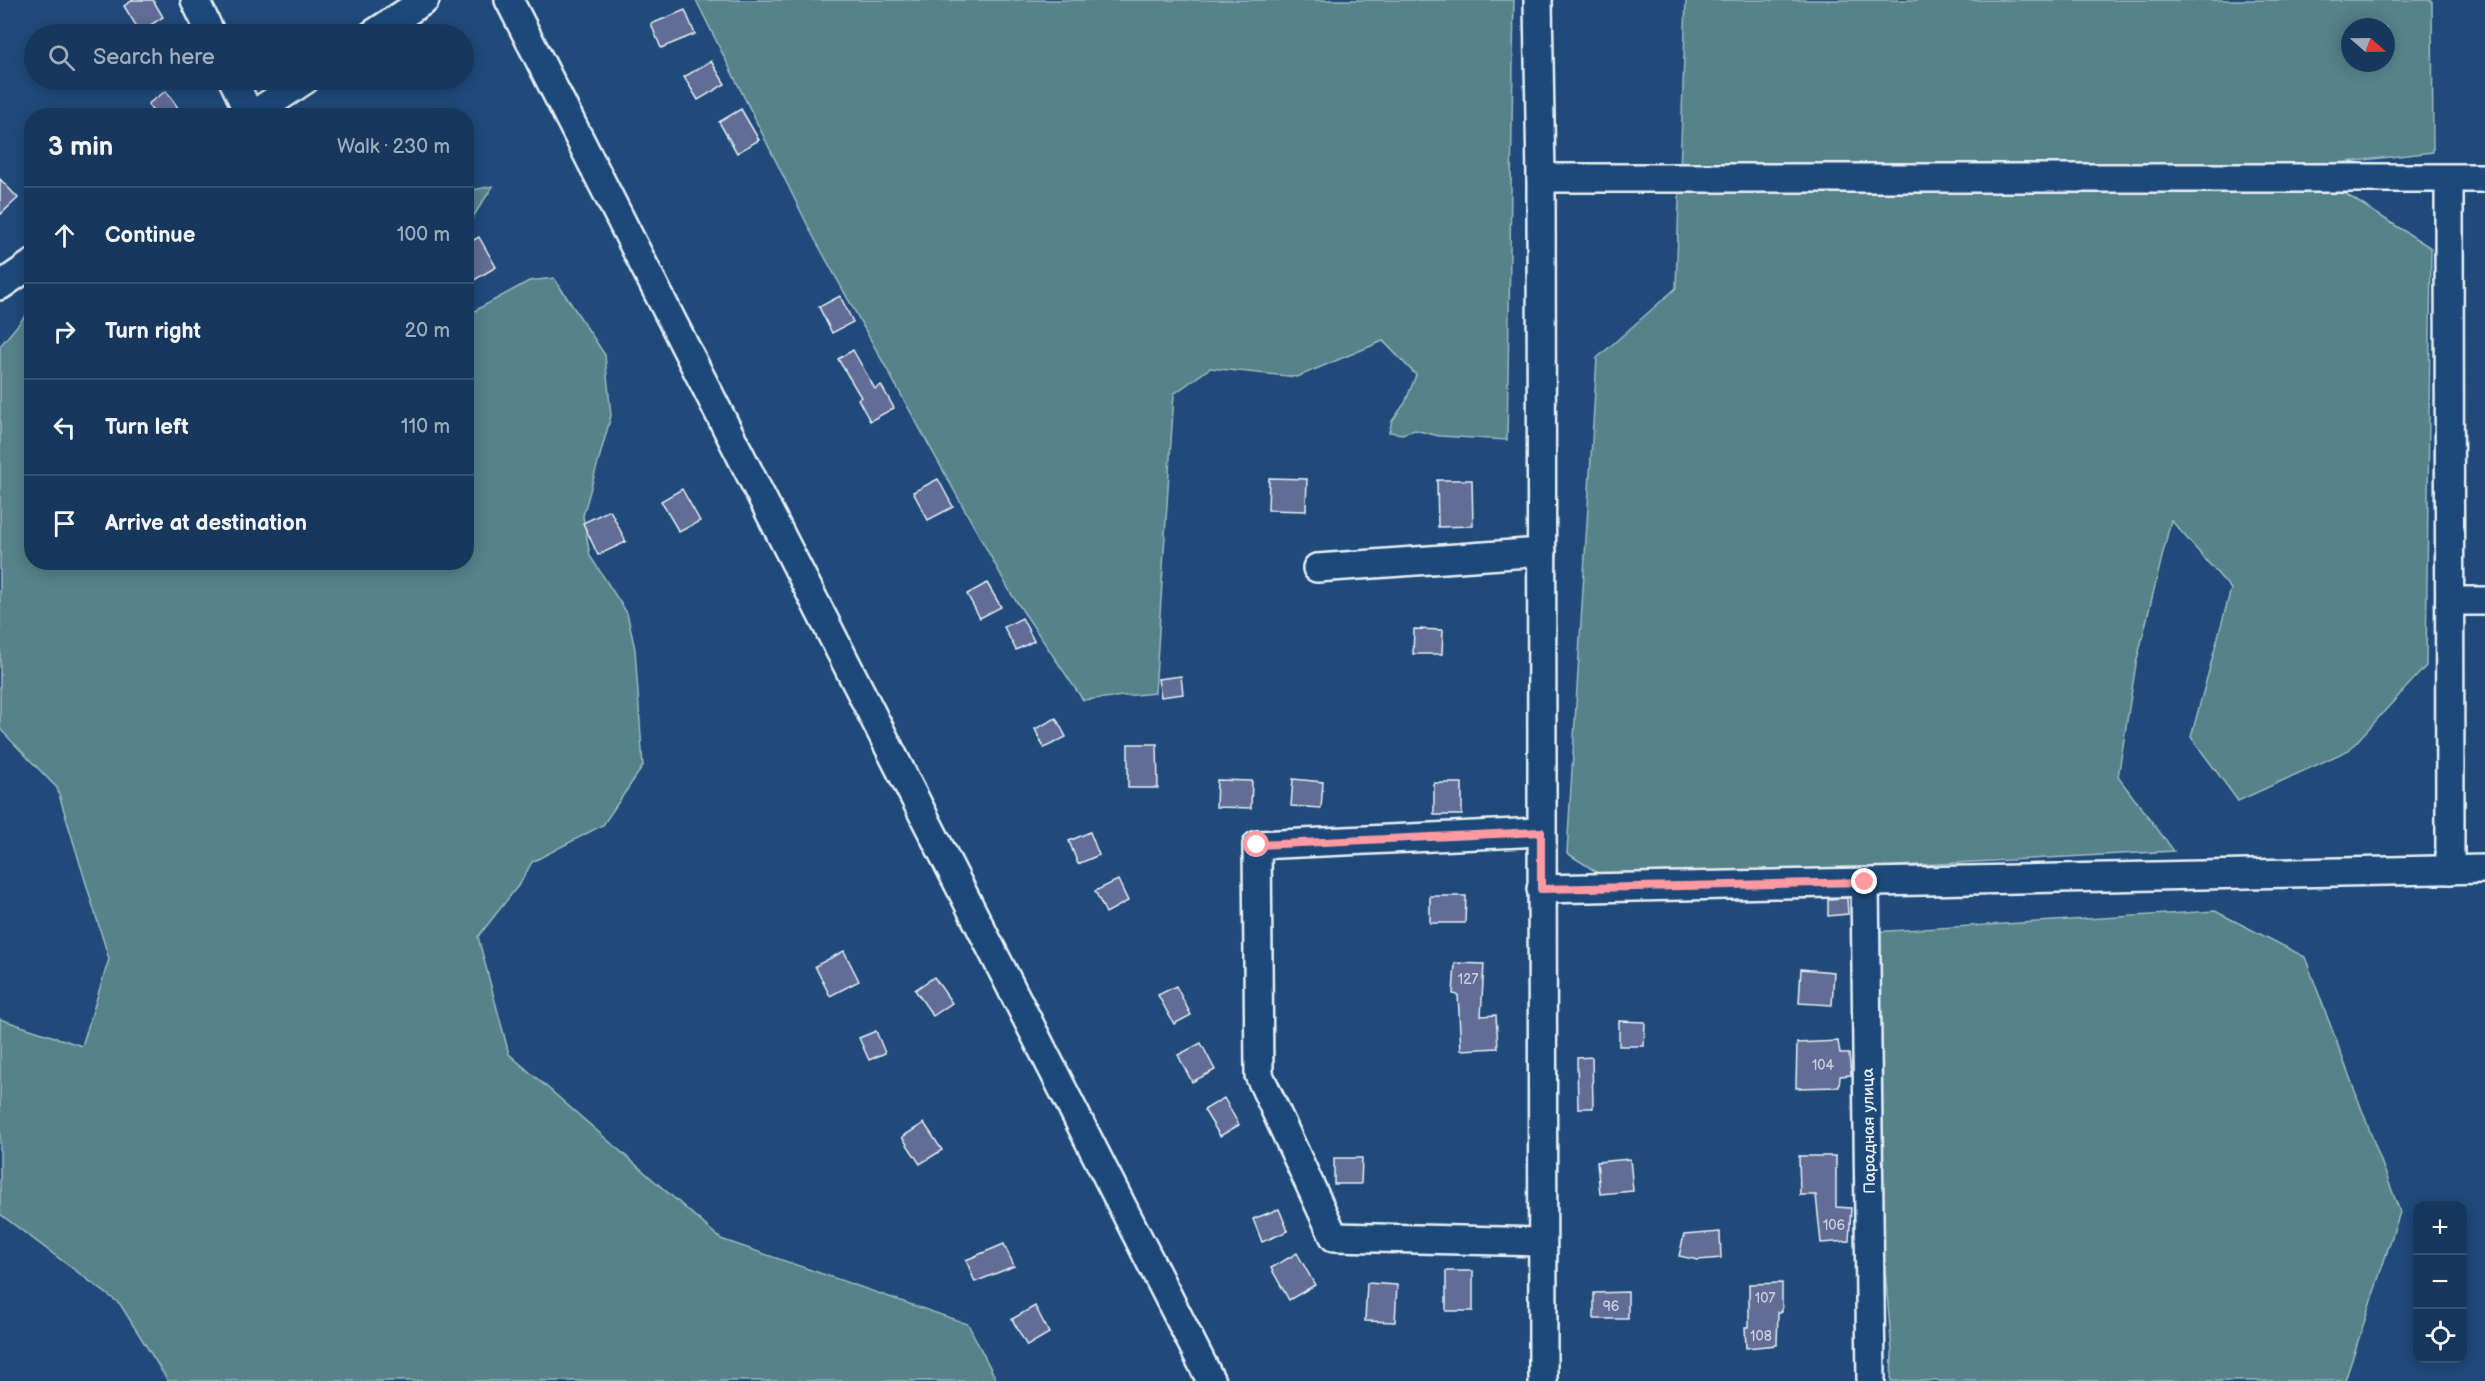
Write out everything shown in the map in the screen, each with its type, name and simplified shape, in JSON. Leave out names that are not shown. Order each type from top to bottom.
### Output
[{"type":"street","points":[[195,0],[207,24]]},
{"type":"street","points":[[388,24],[425,0]]},
{"type":"street","points":[[509,0],[1211,1381]]},
{"type":"street","points":[[1538,0],[1541,178],[1544,1381]]},
{"type":"street","points":[[238,90],[247,108]]},
{"type":"street","points":[[263,108],[290,90]]},
{"type":"street","points":[[1541,178],[2485,178]]},
{"type":"street","points":[[2449,179],[2450,870]]},
{"type":"street","points":[[0,286],[24,270]]},
{"type":"street","points":[[1317,568],[1542,552]]},
{"type":"street","points":[[2450,601],[2485,601]]},
{"type":"street","points":[[1541,832],[1257,845],[1259,1075],[1334,1237],[1542,1242]]},
{"type":"street","points":[[1541,889],[2485,869]]},
{"type":"street","name":"Парадная улица","points":[[1865,882],[1871,1381]]},
{"type":"green space","points":[[696,0],[1514,0],[1507,440],[1439,436],[1415,430],[1402,434],[1389,432],[1392,421],[1405,403],[1416,375],[1383,341],[1297,377],[1210,368],[1174,394],[1155,693],[1083,700],[1012,595],[812,234]]},
{"type":"green space","points":[[1686,0],[2432,0],[2433,152],[2303,167],[2431,248],[2426,666],[2349,750],[2238,801],[2191,737],[2231,589],[2171,520],[2136,664],[2118,777],[2174,851],[1612,882],[1567,853],[1597,358],[1676,288]]},
{"type":"green space","points":[[493,186],[474,215],[474,190]]},
{"type":"green space","points":[[554,278],[605,355],[611,416],[583,516],[590,556],[627,613],[635,649],[643,766],[603,825],[532,862],[521,882],[478,937],[509,1054],[721,1239],[968,1324],[997,1381],[168,1381],[120,1304],[0,1214],[0,1019],[82,1046],[109,959],[57,788],[0,729],[0,346],[24,317],[24,570],[474,570],[474,311],[529,281]]},
{"type":"green space","points":[[2215,911],[2305,957],[2400,1212],[2345,1381],[1891,1381],[1892,1352],[1856,933]]},
{"type":"building","points":[[133,0],[153,0],[163,17],[152,24],[135,24],[124,6]]},
{"type":"building","points":[[685,10],[695,34],[661,48],[651,24]]},
{"type":"building","points":[[711,61],[725,84],[698,100],[684,77]]},
{"type":"building","points":[[166,91],[178,108],[151,108],[148,104]]},
{"type":"building","points":[[741,109],[759,140],[737,153],[719,122]]},
{"type":"building","points":[[0,179],[18,198],[0,215]]},
{"type":"building","points":[[479,237],[496,267],[474,280],[474,240]]},
{"type":"building","points":[[840,296],[853,322],[832,333],[819,307]]},
{"type":"building","points":[[853,350],[875,389],[881,385],[894,408],[870,421],[858,399],[861,397],[838,359]]},
{"type":"building","points":[[1269,478],[1307,479],[1306,511],[1268,510]]},
{"type":"building","points":[[938,479],[953,507],[928,520],[913,492]]},
{"type":"building","points":[[1437,480],[1472,480],[1473,526],[1438,527]]},
{"type":"building","points":[[682,489],[700,521],[679,532],[661,501]]},
{"type":"building","points":[[610,510],[626,542],[598,555],[583,523]]},
{"type":"building","points":[[987,583],[1001,607],[980,618],[967,594]]},
{"type":"building","points":[[1022,618],[1034,641],[1016,650],[1004,627]]},
{"type":"building","points":[[1414,629],[1443,630],[1442,654],[1413,654]]},
{"type":"building","points":[[1181,676],[1183,694],[1161,697],[1158,679]]},
{"type":"building","points":[[1056,718],[1066,737],[1044,748],[1035,729]]},
{"type":"building","points":[[1128,744],[1157,744],[1158,788],[1128,788]]},
{"type":"building","points":[[1293,779],[1323,782],[1321,808],[1291,806]]},
{"type":"building","points":[[1217,780],[1252,781],[1251,808],[1216,807]]},
{"type":"building","points":[[1434,783],[1462,783],[1462,815],[1434,815]]},
{"type":"building","points":[[1090,832],[1099,855],[1078,864],[1069,841]]},
{"type":"building","points":[[1118,880],[1128,901],[1106,913],[1095,891]]},
{"type":"building","points":[[1430,896],[1466,896],[1465,923],[1430,923]]},
{"type":"building","points":[[1847,898],[1848,914],[1828,916],[1828,899]]},
{"type":"building","points":[[844,951],[859,981],[830,996],[815,966]]},
{"type":"building","points":[[1455,963],[1484,964],[1481,1016],[1496,1015],[1498,1048],[1461,1050],[1458,995],[1453,994]]},
{"type":"building","points":[[1801,969],[1834,972],[1832,1005],[1799,1003]]},
{"type":"building","points":[[934,977],[952,1003],[933,1016],[915,990]]},
{"type":"building","points":[[1176,986],[1191,1015],[1174,1024],[1158,995]]},
{"type":"building","points":[[1619,1021],[1645,1022],[1644,1046],[1619,1046]]},
{"type":"building","points":[[876,1031],[885,1053],[869,1060],[859,1038]]},
{"type":"building","points":[[1838,1041],[1840,1054],[1849,1054],[1851,1075],[1840,1076],[1839,1087],[1796,1088],[1797,1043]]},
{"type":"building","points":[[1201,1043],[1215,1070],[1192,1082],[1178,1055]]},
{"type":"building","points":[[1592,1057],[1593,1108],[1578,1108],[1577,1058]]},
{"type":"building","points":[[1224,1098],[1239,1125],[1220,1136],[1204,1110]]},
{"type":"building","points":[[924,1123],[942,1150],[920,1164],[902,1137]]},
{"type":"building","points":[[1799,1156],[1836,1156],[1836,1207],[1851,1208],[1849,1241],[1821,1243],[1816,1195],[1800,1195]]},
{"type":"building","points":[[1334,1158],[1362,1158],[1361,1184],[1334,1184]]},
{"type":"building","points":[[1630,1159],[1633,1191],[1600,1194],[1597,1162]]},
{"type":"building","points":[[1279,1209],[1288,1231],[1262,1242],[1253,1219]]},
{"type":"building","points":[[1720,1232],[1721,1258],[1698,1260],[1679,1256],[1684,1235]]},
{"type":"building","points":[[1004,1244],[1014,1266],[975,1282],[966,1260]]},
{"type":"building","points":[[1297,1253],[1315,1285],[1289,1300],[1271,1268]]},
{"type":"building","points":[[1446,1271],[1473,1271],[1473,1311],[1446,1311]]},
{"type":"building","points":[[1367,1283],[1397,1285],[1395,1322],[1365,1321]]},
{"type":"building","points":[[1782,1283],[1782,1312],[1778,1312],[1777,1345],[1746,1348],[1745,1327],[1749,1327],[1749,1284]]},
{"type":"building","points":[[1628,1292],[1628,1319],[1594,1319],[1594,1293]]},
{"type":"building","points":[[1035,1306],[1049,1333],[1027,1346],[1012,1319]]},
{"type":"route","points":[[1257,845],[1541,832],[1541,889],[1865,882]]}]
